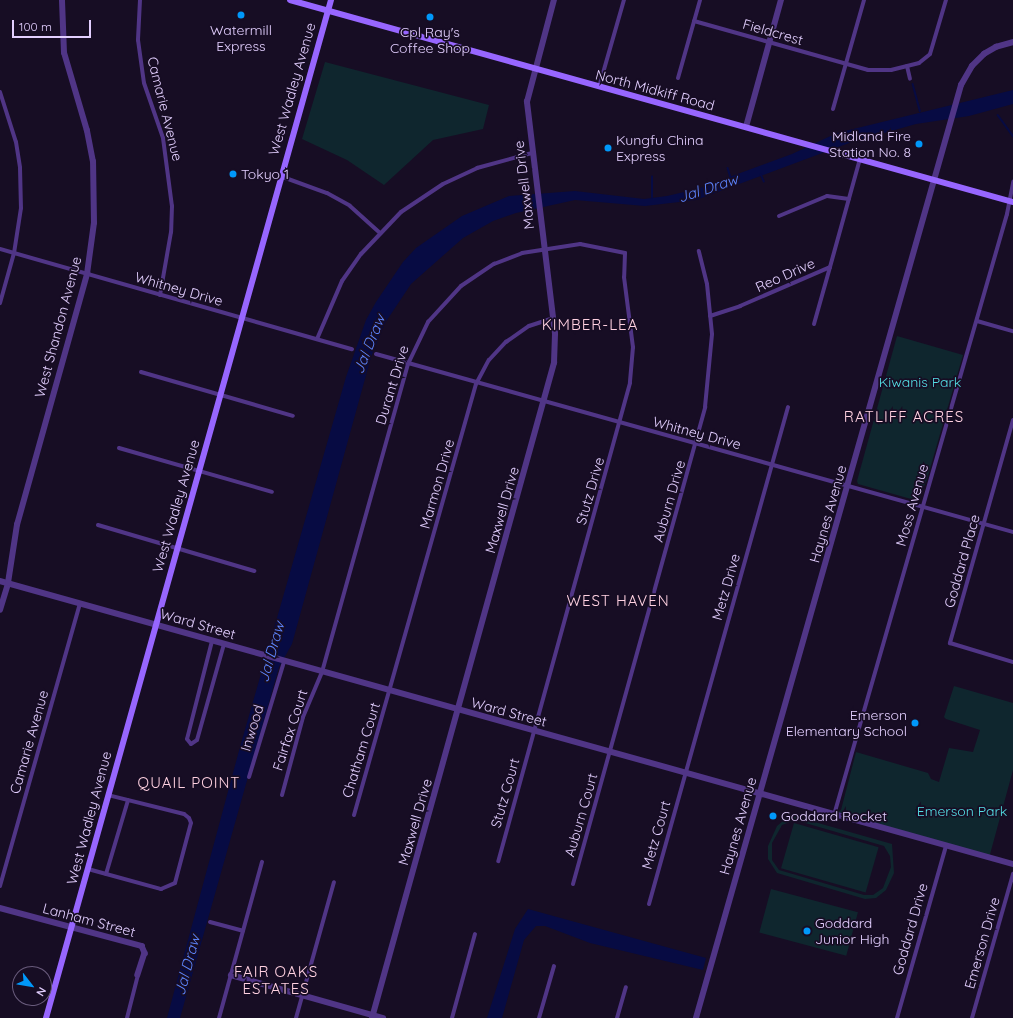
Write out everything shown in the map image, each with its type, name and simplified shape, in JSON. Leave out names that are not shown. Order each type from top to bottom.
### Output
[{"type":"main road","name":"North Midkiff Road","points":[[290,0],[1011,201]]},
{"type":"main road","name":"West Wadley Avenue","points":[[46,1018],[330,0]]},
{"type":"street","name":"West Shandon Avenue","points":[[0,610],[8,583],[17,525],[87,274],[94,223],[93,162],[87,131],[64,53],[62,0]]},
{"type":"street","name":"Camarie Avenue","points":[[140,0],[138,40],[142,68],[163,138],[172,206],[171,232],[160,294]]},
{"type":"street","name":"Maxwell Drive","points":[[372,1017],[545,402],[554,363],[553,318],[539,213],[527,102],[534,68],[554,0]]},
{"type":"street","points":[[599,87],[624,0]]},
{"type":"street","points":[[678,78],[700,0]]},
{"type":"street","points":[[746,127],[781,0]]},
{"type":"street","points":[[833,109],[864,0]]},
{"type":"street","name":"Fieldcrest","points":[[694,21],[846,64],[880,71],[907,66],[924,60],[930,54],[946,0]]},
{"type":"street","name":"Haynes Avenue","points":[[696,1018],[848,486],[956,100],[961,85],[972,66],[996,47],[1013,42]]},
{"type":"street","points":[[907,66],[910,79]]},
{"type":"street","points":[[0,92],[11,120],[20,168],[21,208],[14,253],[0,303]]},
{"type":"street","points":[[316,339],[342,281],[380,233],[401,212],[443,184],[477,168],[532,153]]},
{"type":"street","name":"Reo Drive","points":[[710,316],[740,306],[830,267],[860,159]]},
{"type":"street","points":[[280,176],[327,192],[350,206],[380,233]]},
{"type":"street","name":"Moss Avenue","points":[[834,815],[1011,201],[1013,182]]},
{"type":"street","points":[[779,216],[826,196],[849,199]]},
{"type":"street","name":"Durant Drive","points":[[322,672],[408,364],[428,322],[461,286],[494,264],[522,253],[544,248],[580,244],[625,252]]},
{"type":"street","name":"Whitney Drive","points":[[0,249],[352,349]]},
{"type":"street","name":"Auburn Drive","points":[[610,752],[696,445],[709,382],[710,316],[699,251]]},
{"type":"street","name":"Stutz Drive","points":[[534,731],[620,424],[630,383],[633,347],[624,277],[625,252]]},
{"type":"street","points":[[814,324],[830,267]]},
{"type":"street","name":"Marmon Drive","points":[[390,691],[476,384],[489,360],[506,342],[529,326],[553,318]]},
{"type":"street","points":[[977,321],[1013,331]]},
{"type":"street","name":"Whitney Drive","points":[[376,354],[476,384],[1013,532]]},
{"type":"street","points":[[141,372],[293,416]]},
{"type":"street","name":"Metz Drive","points":[[685,773],[788,407]]},
{"type":"street","name":"Goddard Place","points":[[1013,420],[950,643],[1013,662]]},
{"type":"street","points":[[119,448],[198,472],[272,492]]},
{"type":"street","points":[[98,525],[254,571]]},
{"type":"street","name":"Ward Street","points":[[0,581],[284,662],[1013,864]]},
{"type":"street","name":"Camarie Avenue","points":[[0,886],[80,603]]},
{"type":"street","points":[[212,641],[187,739],[191,744],[197,740],[224,644]]},
{"type":"street","name":"Inwood","points":[[249,777],[284,662]]},
{"type":"street","name":"Fairfax Court","points":[[282,795],[303,717],[322,672]]},
{"type":"street","name":"Chatham Court","points":[[354,815],[390,691]]},
{"type":"street","name":"Stutz Court","points":[[498,861],[534,731]]},
{"type":"street","name":"Auburn Court","points":[[573,884],[610,752]]},
{"type":"street","name":"Metz Court","points":[[649,904],[685,773]]},
{"type":"street","points":[[88,869],[161,890],[175,883],[191,823],[189,818],[184,814],[108,795]]},
{"type":"street","points":[[106,874],[128,800]]},
{"type":"street","name":"Goddard Drive","points":[[897,1018],[946,846]]},
{"type":"street","points":[[219,1018],[262,862]]},
{"type":"street","name":"Emerson Drive","points":[[972,1018],[1013,874]]},
{"type":"street","points":[[296,1018],[334,882]]},
{"type":"street","name":"Lanham Street","points":[[0,908],[71,929],[142,946],[145,953],[138,975]]},
{"type":"street","points":[[210,922],[243,931]]},
{"type":"street","points":[[452,1018],[475,934]]},
{"type":"street","points":[[539,1018],[554,966]]},
{"type":"street","points":[[126,1018],[138,975]]},
{"type":"street","points":[[231,975],[372,1017],[383,1018]]},
{"type":"street","points":[[617,1018],[626,987]]},
{"type":"green space","points":[[325,62],[489,105],[483,129],[433,140],[384,185],[347,160],[302,139]]},
{"type":"green space","name":"Kiwanis Park","points":[[897,336],[963,355],[927,479],[918,501],[858,484],[857,481]]},
{"type":"green space","name":"Emerson Park","points":[[954,686],[1013,703],[1013,770],[989,858],[834,815],[841,810],[856,752],[928,773],[931,779],[939,782],[949,748],[973,752],[980,730],[946,719],[944,717]]},
{"type":"green space","points":[[790,815],[892,844],[894,873],[886,890],[876,898],[865,899],[777,873],[768,859],[768,846],[777,826]],"holes":[[[795,820],[884,846],[890,856],[891,867],[883,888],[873,895],[864,895],[779,870],[772,860],[772,843],[782,825]]]},
{"type":"green space","points":[[794,823],[879,847],[866,892],[781,868]]},
{"type":"green space","points":[[771,889],[858,912],[846,956],[759,932]]},
{"type":"water","name":"Jal Draw","points":[[1013,90],[1013,104],[969,116],[916,124],[849,143],[696,200],[645,206],[575,200],[516,213],[493,221],[463,238],[411,284],[385,323],[371,357],[292,644],[279,667],[180,1018],[167,1018],[240,747],[346,377],[366,320],[376,302],[403,262],[416,248],[462,216],[509,196],[575,191],[644,199],[667,196],[697,189],[792,154],[837,133]]},
{"type":"water","points":[[528,909],[706,958],[703,970],[590,943],[545,926],[536,926],[524,940],[502,1018],[487,1018],[515,929]]},
{"type":"waterway","points":[[913,84],[920,111]]},
{"type":"waterway","points":[[998,115],[1013,136]]},
{"type":"waterway","name":"Jal Draw","points":[[728,168],[731,178]]},
{"type":"waterway","points":[[761,174],[764,181]]},
{"type":"waterway","points":[[652,177],[652,198]]},
{"type":"place","name":"Watermill Express","points":[[241,15]]},
{"type":"place","name":"Cpl Ray's Coffee Shop","points":[[430,17]]},
{"type":"place","name":"Midland Fire Station No. 8","points":[[919,144]]},
{"type":"place","name":"Kungfu China Express","points":[[608,148]]},
{"type":"place","name":"Tokyo 1","points":[[233,174]]},
{"type":"place","name":"Emerson Elementary School","points":[[915,723]]},
{"type":"place","name":"Goddard Rocket","points":[[773,816]]},
{"type":"place","name":"Goddard Junior High","points":[[807,931]]},
{"type":"district","name":"KIMBER-LEA","points":[[590,325]]},
{"type":"district","name":"RATLIFF ACRES","points":[[904,417]]},
{"type":"district","name":"WEST HAVEN","points":[[618,601]]},
{"type":"district","name":"QUAIL POINT","points":[[189,783]]},
{"type":"district","name":"FAIR OAKS ESTATES","points":[[276,980]]}]
